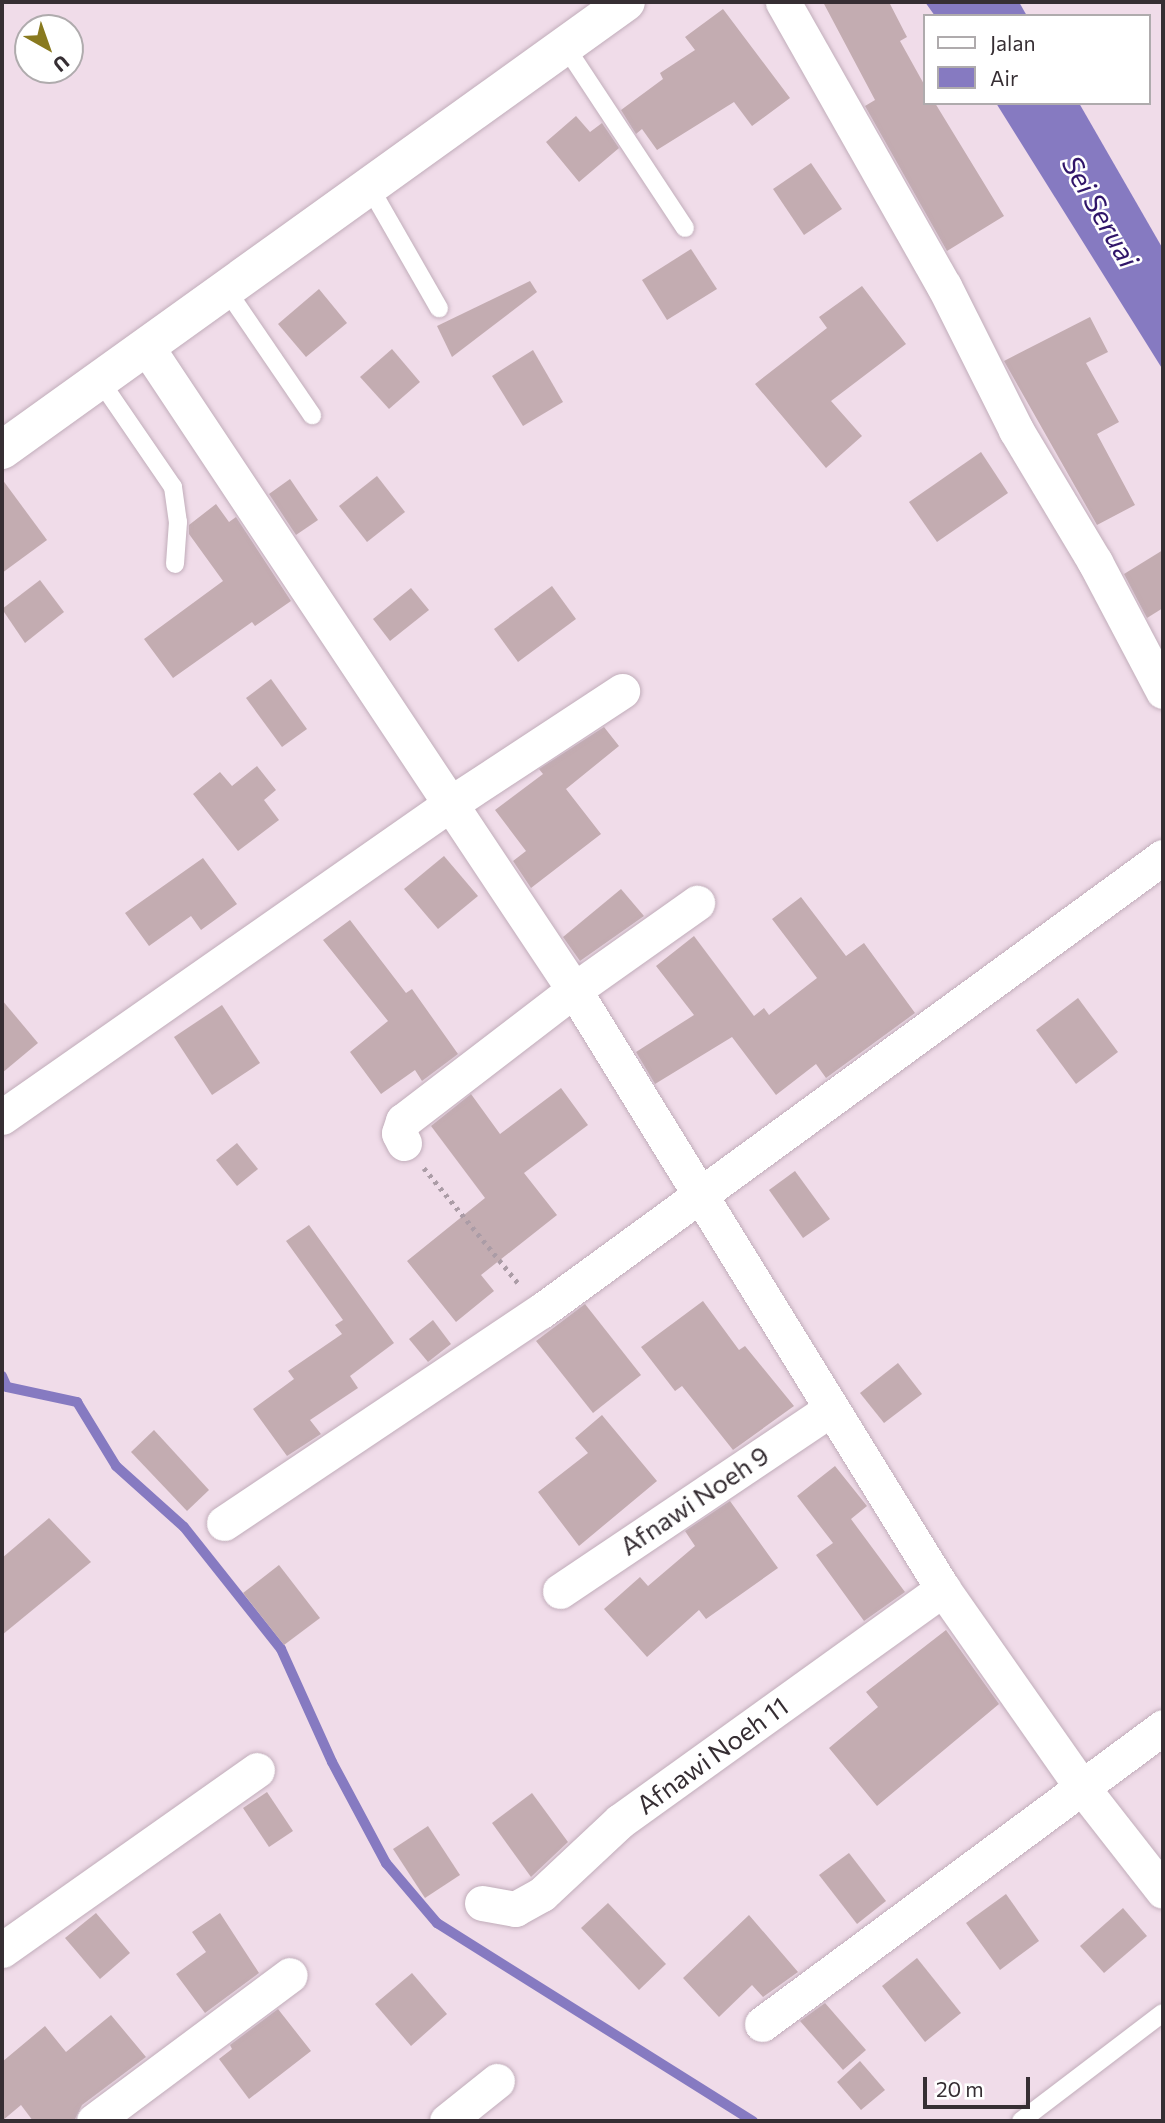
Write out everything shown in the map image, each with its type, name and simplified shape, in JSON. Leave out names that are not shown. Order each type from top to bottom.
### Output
[{"type":"main road","points":[[2,450],[626,2]]},
{"type":"street","points":[[783,2],[944,286],[1016,430],[1094,562],[1163,691]]},
{"type":"street","points":[[146,346],[574,990],[829,1409],[943,1589],[1081,1786],[1163,1891]]},
{"type":"street","points":[[2,1117],[450,804],[622,691]]},
{"type":"street","points":[[225,1522],[541,1311],[701,1197],[1163,857]]},
{"type":"street","points":[[404,1143],[399,1133],[403,1121],[574,990],[697,903]]},
{"type":"street","name":"Afnawi Noeh 9","points":[[559,1591],[829,1409]]},
{"type":"street","name":"Afnawi Noeh 11","points":[[482,1903],[515,1909],[542,1894],[620,1821],[943,1589]]},
{"type":"street","points":[[762,2024],[1163,1727]]},
{"type":"street","points":[[2,1950],[257,1770]]},
{"type":"street","points":[[94,2121],[290,1975]]},
{"type":"street","points":[[447,2121],[497,2081]]},
{"type":"lane","points":[[565,46],[685,228]]},
{"type":"lane","points":[[369,186],[439,308]]},
{"type":"lane","points":[[226,289],[312,415]]},
{"type":"lane","points":[[99,379],[173,487],[178,522],[175,564]]},
{"type":"lane","points":[[1021,2121],[1163,2013]]},
{"type":"path","points":[[404,1143],[541,1311]]},
{"type":"water","points":[[925,2],[1019,2],[1026,14],[934,14]]},
{"type":"water","name":"Sei Seruai","points":[[997,105],[1080,105],[1163,249],[1163,370]]},
{"type":"building","points":[[823,2],[889,2],[907,37],[900,41],[923,82],[923,105],[936,105],[1004,216],[947,251],[865,106],[875,100]]},
{"type":"building","points":[[723,9],[790,98],[752,126],[734,102],[657,150],[642,129],[636,134],[621,110],[663,79],[660,73],[695,50],[685,37]]},
{"type":"building","points":[[576,116],[590,132],[602,123],[619,148],[579,182],[546,142]]},
{"type":"building","points":[[811,163],[842,209],[804,235],[773,189]]},
{"type":"building","points":[[691,249],[717,289],[667,320],[642,280]]},
{"type":"building","points":[[530,281],[537,292],[452,357],[437,326]]},
{"type":"building","points":[[862,286],[906,344],[831,401],[862,436],[826,468],[755,384],[827,328],[819,317]]},
{"type":"building","points":[[319,289],[347,323],[306,357],[278,324]]},
{"type":"building","points":[[1090,317],[1108,352],[1086,363],[1119,422],[1097,434],[1135,505],[1097,525],[1004,361]]},
{"type":"building","points":[[392,349],[420,382],[389,409],[360,377]]},
{"type":"building","points":[[533,350],[563,402],[523,426],[492,376]]},
{"type":"building","points":[[981,452],[1008,493],[937,542],[909,502]]},
{"type":"building","points":[[377,476],[405,512],[367,542],[339,506]]},
{"type":"building","points":[[2,479],[47,540],[2,573]]},
{"type":"building","points":[[290,479],[318,520],[296,535],[269,494]]},
{"type":"building","points":[[216,504],[229,522],[236,517],[291,601],[255,626],[252,622],[173,678],[144,639],[223,581],[189,534],[189,525]]},
{"type":"building","points":[[1163,550],[1163,608],[1147,618],[1124,574]]},
{"type":"building","points":[[40,580],[64,612],[25,643],[2,609]]},
{"type":"building","points":[[552,586],[576,619],[518,662],[494,629]]},
{"type":"building","points":[[411,588],[429,610],[390,641],[373,619]]},
{"type":"building","points":[[271,679],[307,729],[282,747],[246,698]]},
{"type":"building","points":[[604,727],[619,746],[566,789],[601,834],[531,888],[513,861],[526,851],[495,810],[543,774],[539,769]]},
{"type":"building","points":[[257,766],[276,790],[264,800],[279,820],[238,851],[193,794],[220,772],[232,786]]},
{"type":"building","points":[[444,856],[478,896],[438,929],[404,889]]},
{"type":"building","points":[[203,858],[237,904],[201,930],[191,916],[149,946],[125,913]]},
{"type":"building","points":[[621,889],[644,916],[580,961],[563,937]]},
{"type":"building","points":[[801,897],[846,956],[864,943],[915,1013],[826,1078],[816,1064],[776,1095],[732,1037],[655,1084],[636,1052],[694,1015],[656,966],[694,936],[754,1016],[764,1008],[769,1015],[817,978],[772,919]]},
{"type":"building","points":[[350,920],[406,993],[412,989],[458,1054],[422,1081],[415,1070],[381,1094],[350,1052],[388,1021],[323,940]]},
{"type":"building","points":[[1078,998],[1118,1052],[1076,1084],[1036,1030]]},
{"type":"building","points":[[2,1000],[38,1043],[2,1073]]},
{"type":"building","points":[[222,1005],[260,1063],[212,1095],[174,1037]]},
{"type":"building","points":[[561,1088],[588,1125],[524,1173],[557,1215],[481,1275],[494,1291],[456,1322],[407,1261],[485,1198],[431,1126],[471,1094],[500,1134]]},
{"type":"building","points":[[237,1143],[258,1169],[237,1186],[216,1160]]},
{"type":"building","points":[[795,1171],[830,1219],[803,1238],[769,1190]]},
{"type":"building","points":[[309,1225],[394,1343],[350,1376],[358,1388],[310,1420],[321,1434],[287,1456],[253,1409],[294,1379],[288,1371],[342,1334],[335,1325],[343,1320],[286,1241]]},
{"type":"building","points":[[703,1301],[739,1350],[745,1346],[794,1406],[733,1450],[682,1386],[675,1391],[641,1347]]},
{"type":"building","points":[[585,1304],[641,1375],[593,1413],[536,1341]]},
{"type":"building","points":[[433,1320],[451,1344],[428,1362],[409,1339]]},
{"type":"building","points":[[898,1363],[922,1394],[884,1423],[860,1393]]},
{"type":"building","points":[[602,1415],[657,1481],[579,1546],[538,1492],[588,1453],[575,1438]]},
{"type":"building","points":[[154,1430],[209,1490],[187,1511],[131,1452]]},
{"type":"building","points":[[835,1466],[867,1506],[851,1519],[905,1592],[864,1621],[816,1555],[833,1543],[797,1496]]},
{"type":"building","points":[[730,1501],[778,1568],[706,1619],[699,1610],[647,1657],[604,1609],[640,1577],[648,1586],[695,1546],[685,1531]]},
{"type":"building","points":[[49,1518],[91,1562],[2,1635],[2,1558]]},
{"type":"building","points":[[279,1565],[320,1618],[284,1645],[243,1593]]},
{"type":"building","points":[[946,1630],[999,1704],[877,1806],[829,1748],[878,1707],[866,1692]]},
{"type":"building","points":[[267,1792],[293,1831],[269,1847],[243,1808]]},
{"type":"building","points":[[532,1793],[568,1842],[531,1877],[492,1823]]},
{"type":"building","points":[[428,1826],[460,1875],[425,1898],[393,1849]]},
{"type":"building","points":[[849,1853],[886,1901],[857,1924],[819,1875]]},
{"type":"building","points":[[1006,1894],[1039,1941],[1000,1970],[966,1923]]},
{"type":"building","points":[[608,1903],[666,1964],[639,1990],[581,1928]]},
{"type":"building","points":[[1123,1908],[1147,1936],[1104,1973],[1080,1946]]},
{"type":"building","points":[[96,1913],[130,1953],[100,1979],[65,1938]]},
{"type":"building","points":[[220,1913],[259,1973],[205,2013],[176,1974],[206,1952],[192,1932]]},
{"type":"building","points":[[749,1915],[798,1972],[763,1997],[752,1985],[719,2017],[683,1978]]},
{"type":"building","points":[[917,1958],[961,2013],[925,2042],[882,1986]]},
{"type":"building","points":[[412,1973],[447,2014],[411,2046],[375,2004]]},
{"type":"building","points":[[825,2003],[866,2050],[843,2070],[800,2021]]},
{"type":"building","points":[[278,2009],[311,2051],[249,2099],[219,2059],[232,2049],[230,2045]]},
{"type":"building","points":[[111,2015],[146,2057],[82,2105],[74,2121],[33,2121],[21,2105],[2,2121],[2,2062],[45,2026],[66,2052]]},
{"type":"building","points":[[860,2061],[885,2090],[861,2110],[837,2082]]},
{"type":"waterway","points":[[2,1376],[7,1387],[77,1402],[116,1466],[184,1527],[281,1649],[332,1762],[386,1863],[437,1923],[753,2121]]}]
